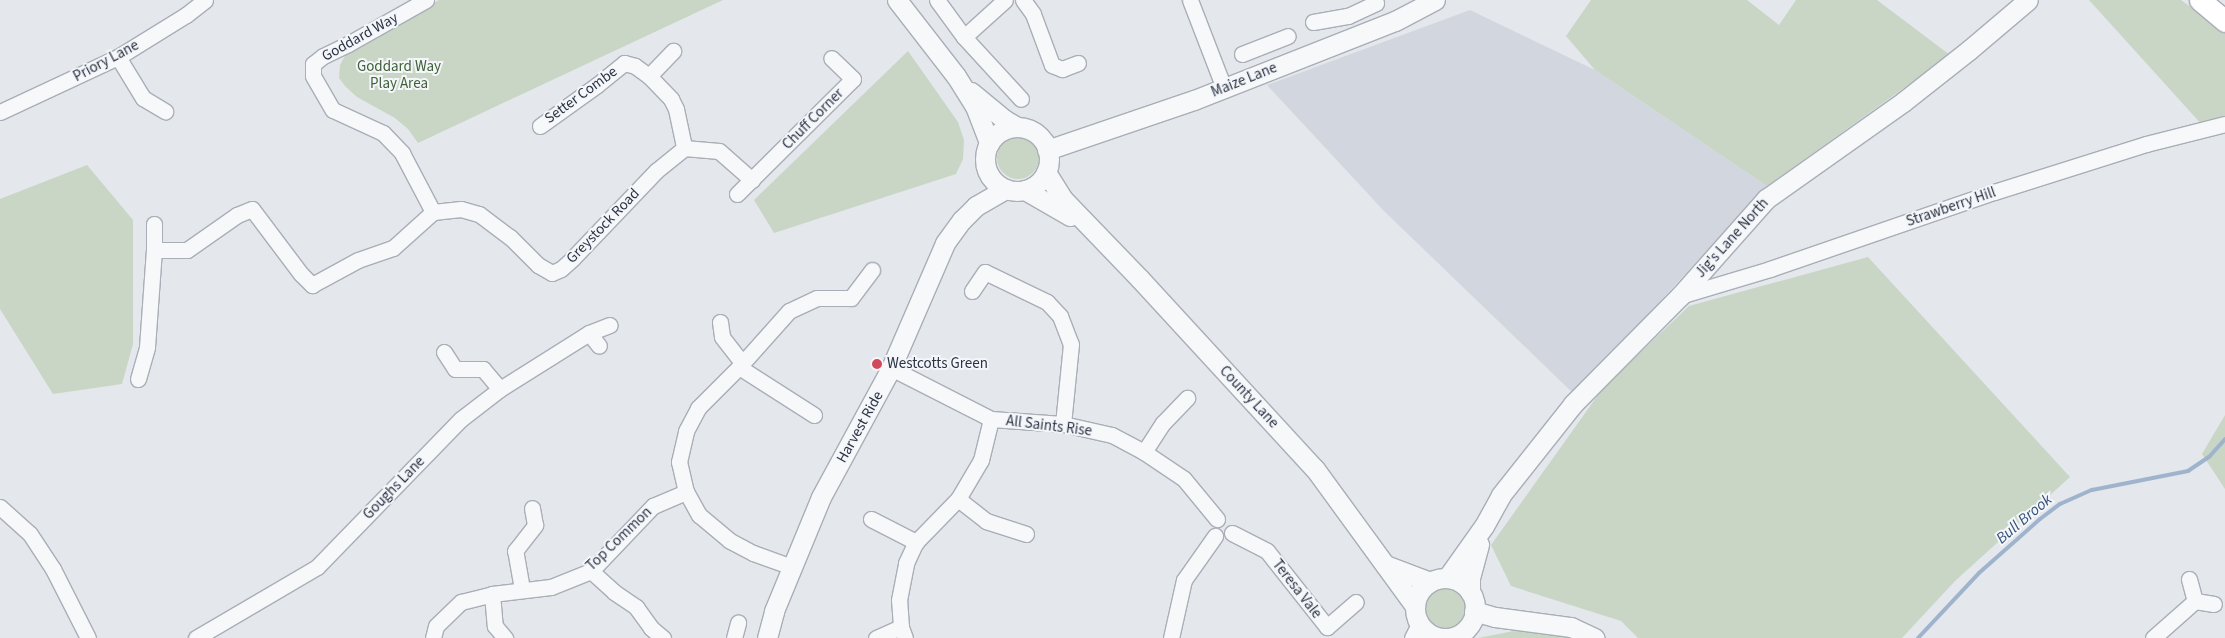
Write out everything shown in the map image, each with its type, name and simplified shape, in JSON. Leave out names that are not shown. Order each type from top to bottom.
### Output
[{"type":"main road","points":[[2200,0],[2225,21]]},
{"type":"street","name":"Priory Lane","points":[[0,112],[118,58],[205,0]]},
{"type":"street","name":"Goddard Way","points":[[426,0],[323,56],[313,64],[313,76],[333,110],[384,134],[402,153],[433,212]]},
{"type":"street","points":[[898,0],[956,76],[975,106],[989,143]]},
{"type":"street","points":[[936,0],[964,37],[1020,99]]},
{"type":"street","points":[[964,37],[1005,0]]},
{"type":"street","points":[[1023,0],[1033,14],[1052,66],[1062,68],[1078,63]]},
{"type":"street","points":[[1190,0],[1224,88]]},
{"type":"street","name":"Maize Lane","points":[[1047,150],[1194,100],[1395,21],[1436,0]]},
{"type":"street","name":"Jig's Lane North","points":[[1470,592],[1474,557],[1484,526],[1500,495],[1574,404],[1680,296],[1766,199],[1903,102],[2028,0]]},
{"type":"street","points":[[1313,22],[1348,16],[1376,3]]},
{"type":"street","points":[[1348,16],[1356,37]]},
{"type":"street","points":[[1242,54],[1270,45],[1288,36]]},
{"type":"street","points":[[1270,45],[1278,67]]},
{"type":"street","points":[[649,76],[673,51]]},
{"type":"street","points":[[118,58],[143,98],[165,111]]},
{"type":"street","name":"Chuff Corner","points":[[752,180],[853,79],[831,58]]},
{"type":"street","name":"Setter Combe","points":[[540,126],[624,63],[635,66],[649,76],[673,104],[684,148]]},
{"type":"street","points":[[956,76],[980,101],[1017,127],[1037,135],[1047,150],[1046,172],[1038,184],[1025,190],[1006,189],[994,182],[987,171],[984,158],[989,143],[996,134],[1005,129],[1017,127]]},
{"type":"street","name":"Strawberry Hill","points":[[1680,296],[1770,269],[1994,192],[2146,144],[2225,124]]},
{"type":"street","points":[[684,148],[719,152],[752,180],[737,194]]},
{"type":"street","name":"Greystock Road","points":[[433,212],[461,209],[479,214],[510,237],[538,265],[552,273],[561,269],[572,259],[656,172],[684,148]]},
{"type":"street","name":"Harvest Ride","points":[[767,638],[774,611],[821,497],[891,368],[914,319],[939,255],[962,220],[987,171]]},
{"type":"street","name":"County Lane","points":[[1046,172],[1062,198],[1140,278],[1315,469],[1385,565],[1415,623]]},
{"type":"street","name":"Harvest Ride","points":[[962,220],[976,206],[1006,189]]},
{"type":"street","name":"County Lane","points":[[1025,190],[1073,218],[1101,239]]},
{"type":"street","points":[[154,250],[188,250],[237,215],[252,209],[301,274],[312,285],[358,260],[392,248],[433,212]]},
{"type":"street","points":[[138,379],[147,348],[154,224]]},
{"type":"street","points":[[792,567],[753,553],[720,534],[699,515],[686,492],[679,462],[686,431],[698,408],[741,365],[789,310],[817,298],[851,298],[872,270]]},
{"type":"street","points":[[972,291],[985,272],[1047,302],[1060,316],[1071,344],[1063,424]]},
{"type":"street","points":[[720,322],[722,337],[741,365],[814,415]]},
{"type":"street","name":"Goughs Lane","points":[[196,638],[317,567],[461,420],[500,389],[589,333],[610,325]]},
{"type":"street","points":[[589,333],[599,346]]},
{"type":"street","points":[[444,352],[455,369],[483,369],[500,389]]},
{"type":"street","name":"All Saints Rise","points":[[891,368],[991,419],[1063,424],[1112,435],[1144,452],[1184,479],[1217,519],[1228,520],[1233,525],[1232,533]]},
{"type":"street","points":[[1144,452],[1163,423],[1187,398]]},
{"type":"street","points":[[876,638],[903,633],[899,600],[906,563],[916,542],[958,499],[981,460],[991,419]]},
{"type":"street","name":"Top Common","points":[[433,638],[436,626],[461,602],[492,594],[551,587],[591,571],[653,506],[686,492]]},
{"type":"street","points":[[958,499],[986,521],[1026,534]]},
{"type":"street","points":[[0,507],[30,534],[53,568],[88,638]]},
{"type":"street","points":[[522,590],[515,551],[535,525],[532,508]]},
{"type":"street","points":[[871,518],[916,542]]},
{"type":"street","points":[[1215,536],[1212,525],[1217,519]]},
{"type":"street","name":"Jig's Lane North","points":[[1438,580],[1484,526]]},
{"type":"street","points":[[1215,536],[1225,539],[1232,533]]},
{"type":"street","name":"Teresa Vale","points":[[1232,533],[1267,551],[1327,627],[1356,602]]},
{"type":"street","points":[[1171,638],[1184,580],[1215,536]]},
{"type":"street","points":[[1385,565],[1438,580],[1461,583],[1470,592],[1474,611],[1472,621],[1466,629],[1457,635],[1444,638],[1434,636],[1415,623],[1418,594],[1438,580]]},
{"type":"street","points":[[591,571],[614,592],[636,607],[651,628],[663,638]]},
{"type":"street","points":[[2189,579],[2195,601]]},
{"type":"street","points":[[492,594],[495,626],[505,638]]},
{"type":"street","points":[[2195,601],[2214,604]]},
{"type":"street","points":[[2153,638],[2195,601]]},
{"type":"street","points":[[1474,611],[1495,617],[1571,627],[1595,638]]},
{"type":"street","points":[[734,638],[738,623]]},
{"type":"street","points":[[1466,629],[1536,623]]},
{"type":"shaded area","points":[[1470,10],[1595,70],[1767,186],[1574,394],[1384,211],[1267,85]]},
{"type":"green space","name":"Goddard Way Play Area","points":[[439,0],[723,0],[418,143],[408,129],[395,118],[357,97],[346,87],[339,78],[340,65],[347,52]]},
{"type":"green space","points":[[1591,0],[1747,0],[1779,25],[1796,0],[1877,0],[1950,55],[1767,186],[1595,70],[1566,36]]},
{"type":"green space","points":[[2089,0],[2181,0],[2225,32],[2225,119],[2204,127]]},
{"type":"green space","points":[[908,51],[958,122],[964,140],[963,159],[956,174],[774,233],[754,200]]},
{"type":"green space","points":[[1022,137],[1030,140],[1036,146],[1039,158],[1036,170],[1030,176],[1014,179],[1006,176],[1000,170],[997,154],[1000,146],[1006,140]]},
{"type":"green space","points":[[87,165],[133,220],[133,344],[122,384],[53,394],[0,309],[0,199]]},
{"type":"green space","points":[[1868,257],[2070,477],[1955,581],[1902,638],[1638,638],[1621,621],[1511,586],[1491,545],[1603,388],[1689,306]]},
{"type":"green space","points":[[2225,415],[2225,489],[2202,454]]},
{"type":"green space","points":[[1443,582],[1452,584],[1460,589],[1465,597],[1467,606],[1465,615],[1460,623],[1452,628],[1443,630],[1434,628],[1426,623],[1421,615],[1419,606],[1421,597],[1426,589],[1434,584]]},
{"type":"green space","points":[[1519,630],[1532,630],[1568,638],[1478,638]]},
{"type":"waterway","name":"Bull Brook","points":[[1918,638],[1979,573],[2040,519],[2060,504],[2092,490],[2188,471],[2209,457],[2225,439]]},
{"type":"place","name":"Westcotts Green","points":[[877,364]]}]
